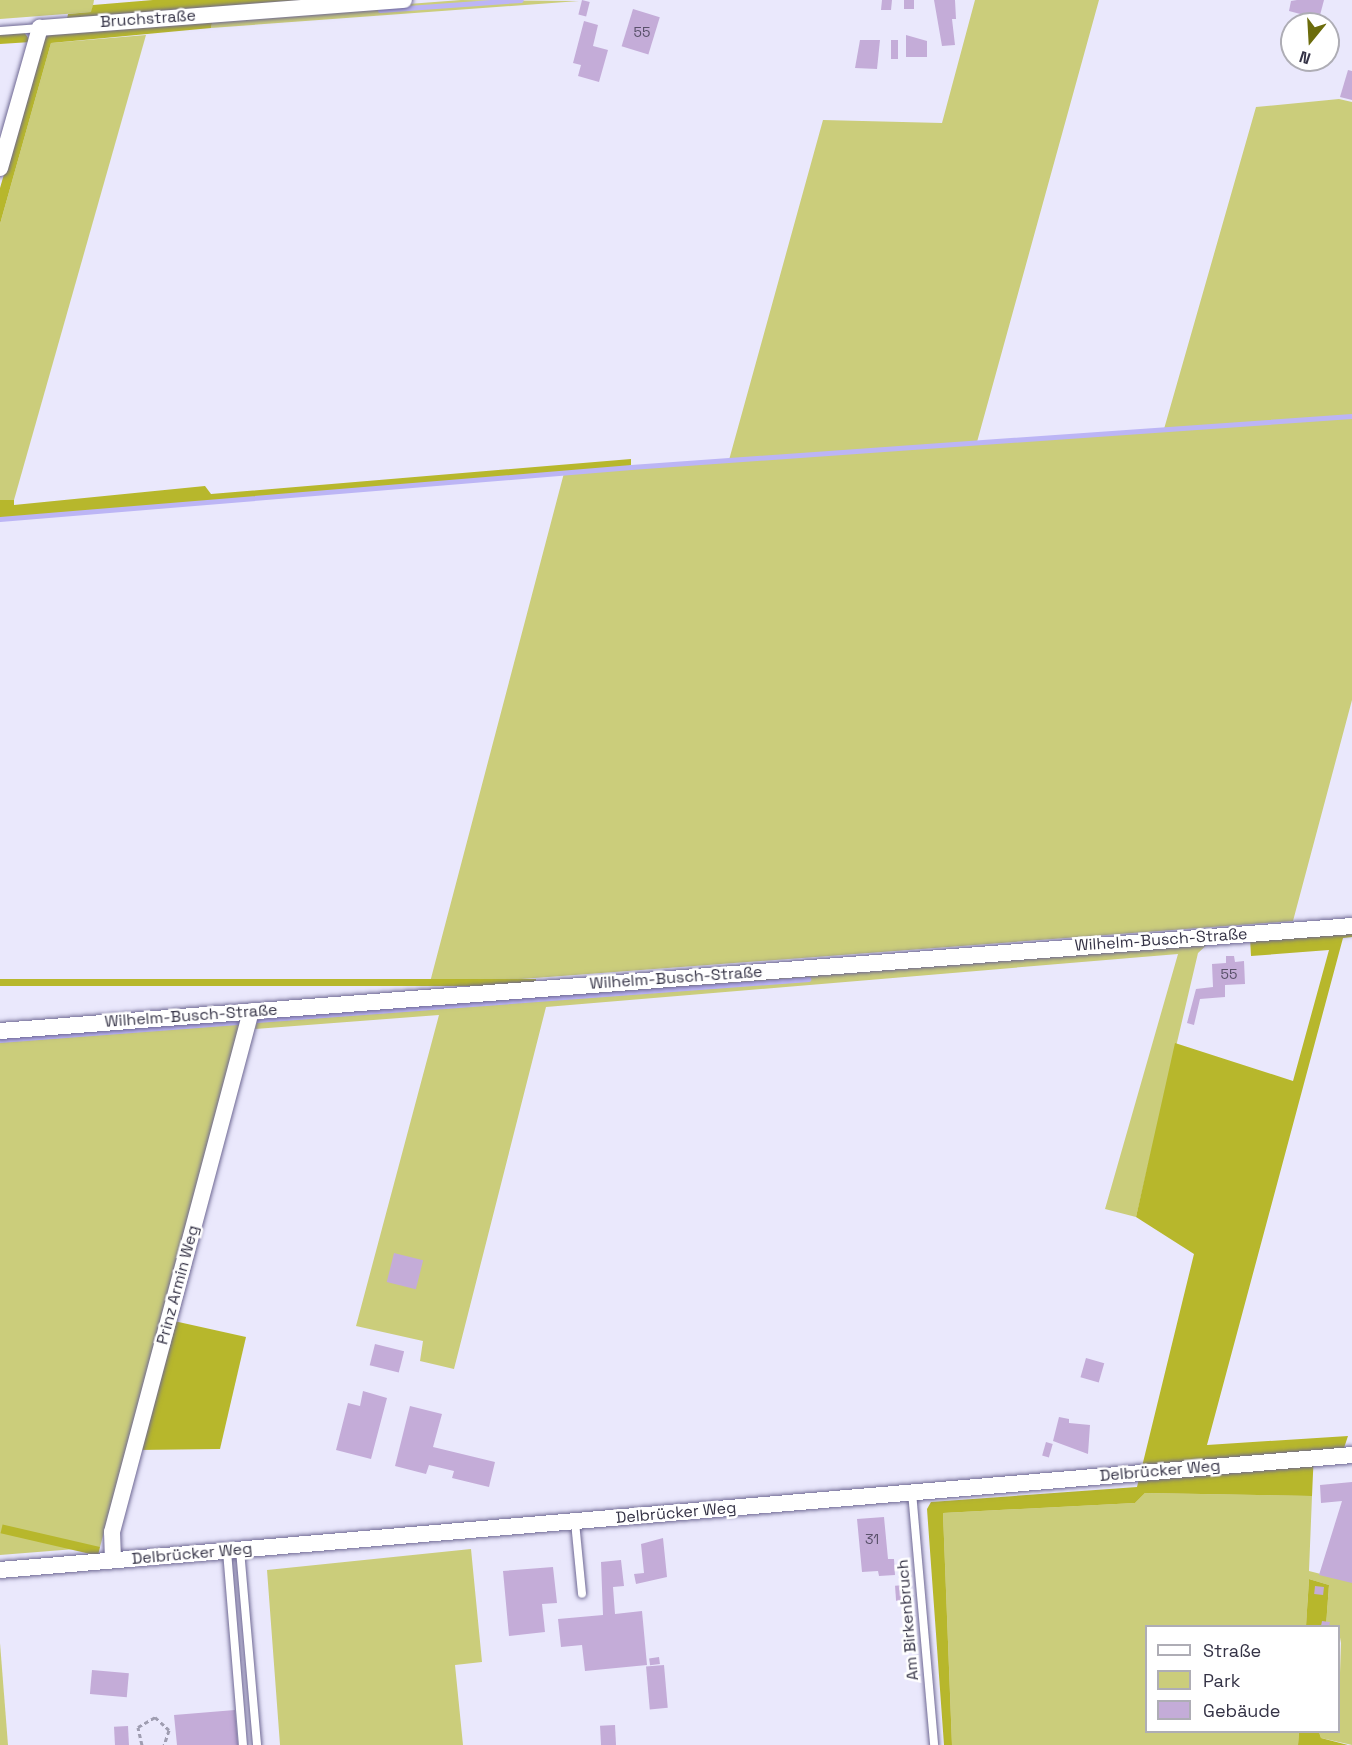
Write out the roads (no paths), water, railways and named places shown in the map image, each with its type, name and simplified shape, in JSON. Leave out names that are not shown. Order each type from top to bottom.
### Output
[{"type":"street","name":"Bruchstraße","points":[[40,28],[404,0]]},
{"type":"street","points":[[0,168],[40,28]]},
{"type":"street","name":"Wilhelm-Busch-Straße","points":[[0,1031],[1352,926]]},
{"type":"street","name":"Prinz Armin Weg","points":[[113,1560],[112,1532],[251,1011]]},
{"type":"street","name":"Delbrücker Weg","points":[[0,1570],[1352,1455]]},
{"type":"lane","name":"Bruchstraße","points":[[0,30],[40,28]]},
{"type":"lane","name":"Am Birkenbruch","points":[[912,1492],[934,1745]]},
{"type":"lane","points":[[575,1522],[582,1594]]},
{"type":"lane","points":[[234,1550],[243,1745]]},
{"type":"lane","points":[[234,1550],[258,1745]]},
{"type":"waterway","points":[[380,10],[521,0]]},
{"type":"waterway","points":[[0,519],[631,467],[1352,416]]},
{"type":"waterway","points":[[257,1020],[808,979]]},
{"type":"waterway","points":[[0,1040],[237,1022]]}]
